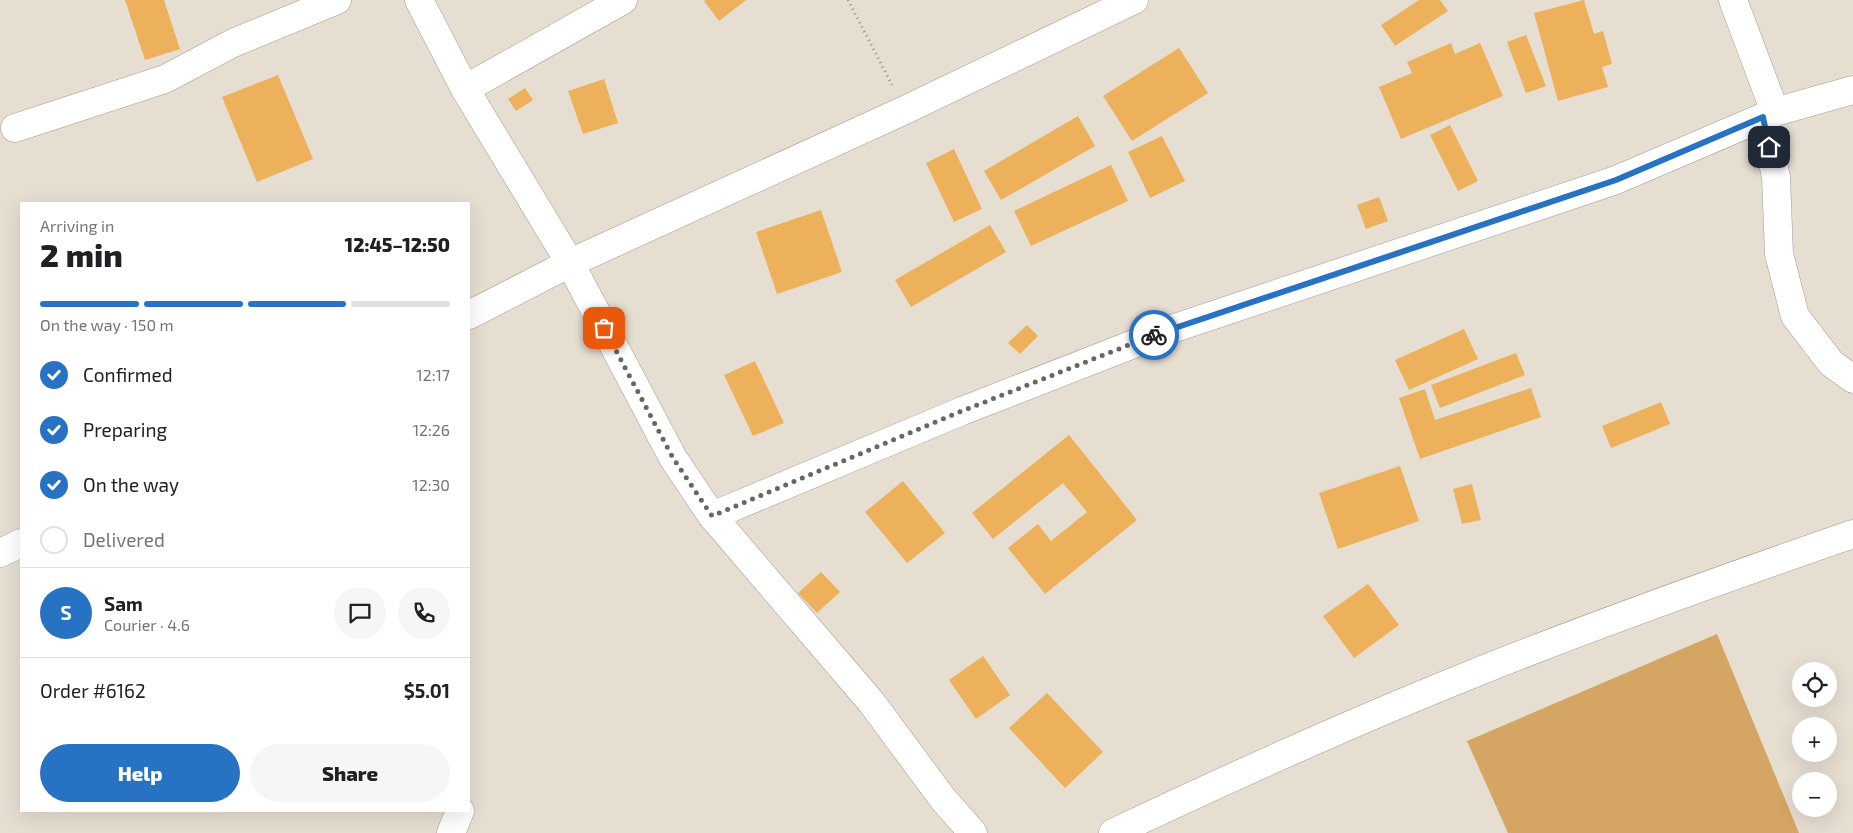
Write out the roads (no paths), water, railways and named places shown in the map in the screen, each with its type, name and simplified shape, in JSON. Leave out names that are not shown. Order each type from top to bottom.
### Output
[{"type":"street","points":[[15,128],[165,79],[232,43],[337,0]]},
{"type":"street","points":[[419,0],[465,89],[570,263],[669,450],[712,516],[872,703],[943,799],[974,833]]},
{"type":"street","points":[[465,89],[623,0]]},
{"type":"street","points":[[470,314],[570,263],[905,110],[1134,0]]},
{"type":"street","points":[[1733,0],[1769,114],[1776,177],[1778,254],[1795,316],[1831,363],[1853,379]]},
{"type":"street","points":[[712,516],[962,411],[1172,329],[1616,180],[1769,114],[1853,90]]},
{"type":"street","points":[[1113,833],[1256,766],[1466,677],[1716,582],[1853,534]]},
{"type":"street","points":[[0,553],[20,543]]},
{"type":"street","points":[[451,833],[460,812]]}]
